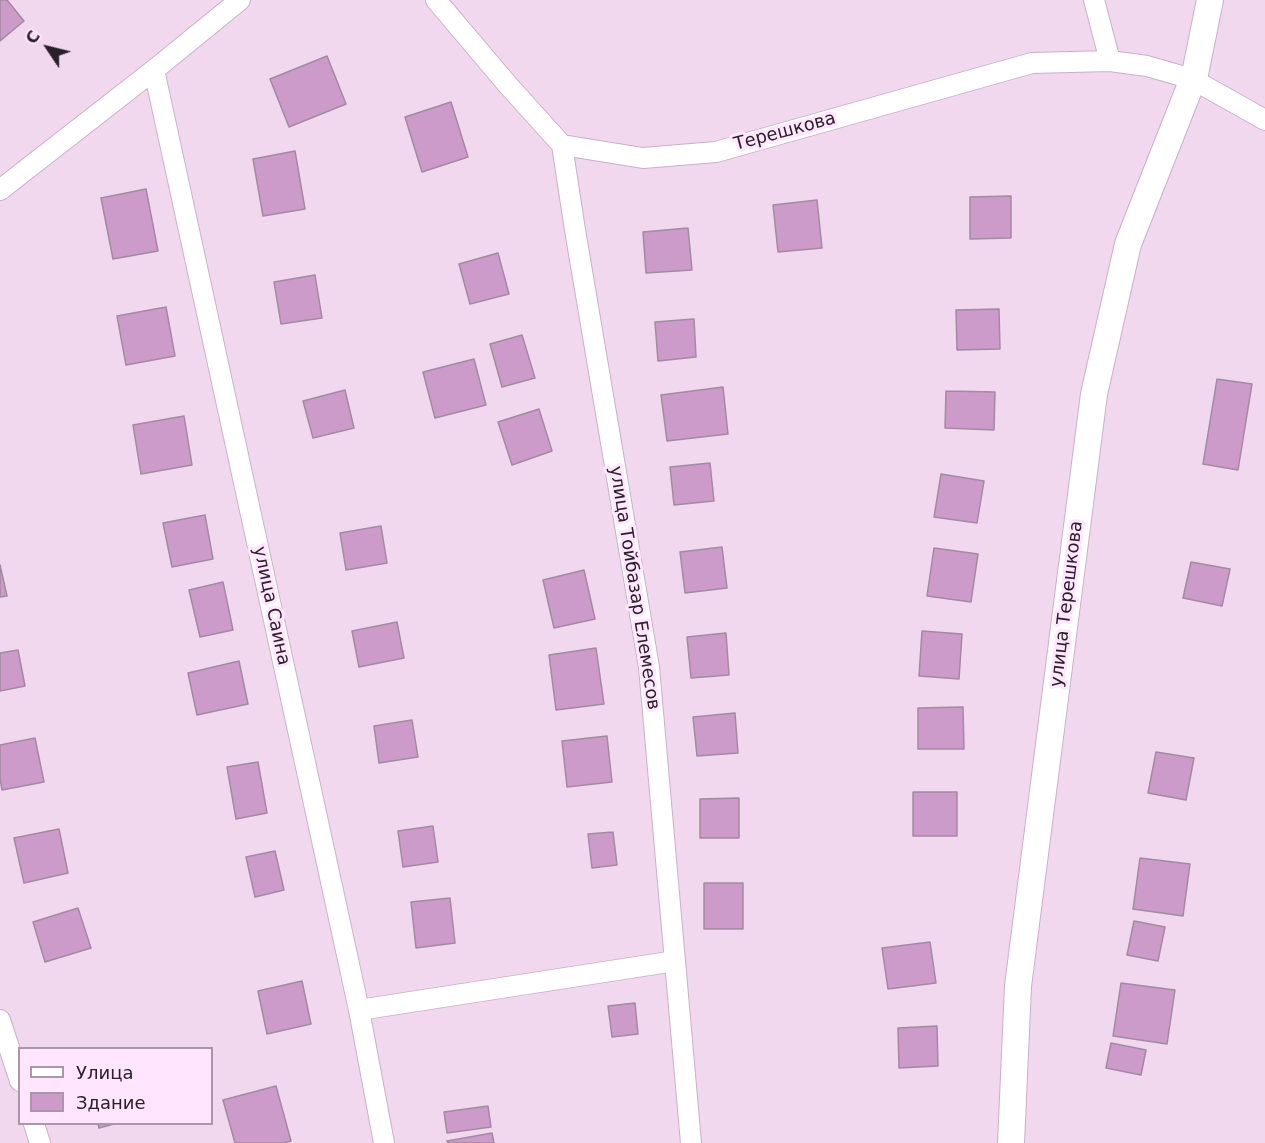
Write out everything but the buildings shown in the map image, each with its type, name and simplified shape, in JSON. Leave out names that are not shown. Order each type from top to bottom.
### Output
[{"type":"street","points":[[0,190],[240,0]]},
{"type":"street","points":[[436,0],[562,145]]},
{"type":"street","points":[[1094,0],[1110,61]]},
{"type":"street","name":"улица Терешкова","points":[[1011,1143],[1018,986],[1094,394],[1128,244],[1192,79],[1210,0]]},
{"type":"street","name":"Терешкова","points":[[562,145],[643,158],[716,152],[1032,63],[1110,61],[1147,66],[1192,79]]},
{"type":"street","name":"улица Саина","points":[[154,70],[359,1010],[384,1143]]},
{"type":"street","points":[[1192,79],[1265,120]]},
{"type":"street","name":"улица Тойбазар Елемесов","points":[[562,145],[649,667],[691,1143]]},
{"type":"street","points":[[359,1010],[675,962]]},
{"type":"street","points":[[0,1020],[18,1075]]},
{"type":"street","points":[[34,1125],[40,1143]]}]
